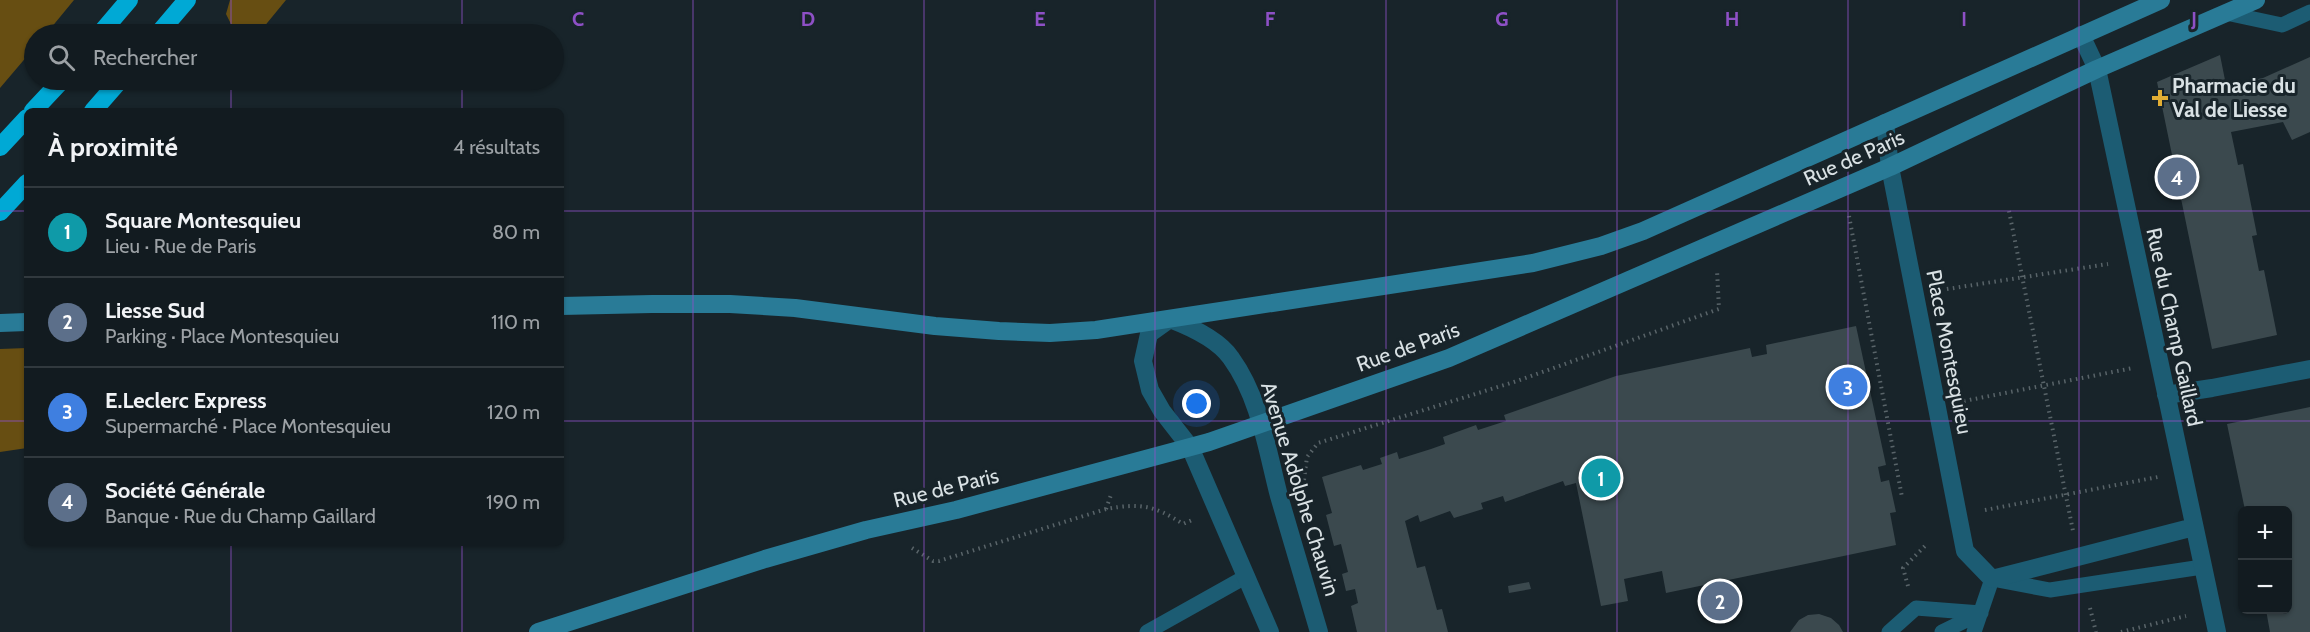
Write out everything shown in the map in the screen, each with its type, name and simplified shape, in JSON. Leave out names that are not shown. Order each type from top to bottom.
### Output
[{"type":"highway","points":[[109,24],[129,0]]},
{"type":"highway","points":[[167,24],[187,0]]},
{"type":"highway","points":[[36,108],[53,90]]},
{"type":"highway","points":[[96,108],[111,90]]},
{"type":"highway","points":[[0,147],[24,121]]},
{"type":"highway","points":[[0,212],[24,186]]},
{"type":"main road","name":"Rue de Paris","points":[[564,306],[663,304],[784,307],[935,326],[1050,333],[1096,330],[1170,320],[1533,263],[1601,246],[1642,231],[2161,0]]},
{"type":"main road","name":"Rue de Paris","points":[[537,632],[765,559],[1190,447],[1449,358],[1890,167],[2097,69],[2256,0]]},
{"type":"main road","points":[[0,323],[24,322]]},
{"type":"street","name":"Rue du Champ Gaillard","points":[[2081,35],[2097,69],[2217,632]]},
{"type":"street","name":"Place Montesquieu","points":[[1884,123],[1890,167],[1965,551],[1992,579]]},
{"type":"street","points":[[1170,320],[1149,334],[1143,362],[1150,390],[1162,411],[1190,447],[1221,514],[1270,632]]},
{"type":"street","name":"Avenue Adolphe Chauvin","points":[[1170,320],[1194,328],[1231,356],[1246,384],[1260,423],[1319,632]]},
{"type":"street","points":[[2166,395],[2310,369]]},
{"type":"street","points":[[1992,579],[2194,527]]},
{"type":"lane","points":[[2226,13],[2282,25],[2310,12]]},
{"type":"lane","points":[[1974,632],[1992,579],[2050,590],[2202,567]]},
{"type":"lane","points":[[1147,632],[1247,576]]},
{"type":"lane","points":[[1889,632],[1916,608],[1981,613]]},
{"type":"lane","points":[[1942,632],[1981,613]]},
{"type":"lane","points":[[1981,613],[1986,632]]},
{"type":"path","points":[[2009,211],[2074,534]]},
{"type":"path","points":[[1856,214],[1847,217],[1902,497]]},
{"type":"path","points":[[1304,489],[1307,457],[1318,443],[1517,381],[1719,309],[1716,264]]},
{"type":"path","points":[[1941,290],[2108,264]]},
{"type":"path","points":[[1936,406],[2135,368]]},
{"type":"path","points":[[1897,474],[1904,472]]},
{"type":"path","points":[[1958,516],[2162,476]]},
{"type":"path","points":[[912,549],[933,561],[939,561],[1106,509],[1129,505],[1155,508],[1183,524],[1193,519],[1221,514]]},
{"type":"path","points":[[2090,605],[2096,632]]},
{"type":"path","points":[[2121,632],[2186,616]]},
{"type":"shaded area","points":[[0,0],[74,0],[54,24],[24,24],[24,60],[0,88]]},
{"type":"shaded area","points":[[230,0],[286,0],[266,24],[231,24],[226,14]]},
{"type":"shaded area","points":[[24,348],[24,448],[0,452],[0,349]]},
{"type":"building","points":[[2220,55],[2226,85],[2263,78],[2310,57],[2310,132],[2292,140],[2283,122],[2231,132],[2238,165],[2243,164],[2257,235],[2252,236],[2259,271],[2264,270],[2277,335],[2212,349],[2157,82]]},
{"type":"building","points":[[1856,326],[1886,465],[1878,467],[1881,482],[1889,480],[1896,512],[1890,513],[1896,545],[1666,593],[1662,571],[1624,579],[1628,601],[1601,606],[1576,483],[1565,486],[1563,481],[1505,502],[1503,496],[1481,503],[1483,509],[1454,518],[1450,511],[1420,522],[1418,515],[1405,521],[1417,568],[1425,566],[1437,610],[1442,609],[1448,632],[1357,632],[1351,606],[1358,603],[1355,589],[1346,591],[1342,574],[1348,572],[1341,544],[1334,546],[1326,515],[1332,513],[1322,477],[1361,465],[1363,470],[1382,464],[1380,458],[1397,452],[1399,459],[1431,449],[1445,444],[1443,437],[1476,425],[1478,430],[1506,421],[1504,415],[1616,376],[1750,348],[1752,357],[1767,354],[1766,345]]},
{"type":"building","points":[[2310,407],[2310,632],[2270,632],[2267,614],[2292,614],[2292,506],[2244,506],[2227,424]]},
{"type":"building","points":[[1529,582],[1531,589],[1509,593],[1508,586]]},
{"type":"building","points":[[1819,614],[1831,618],[1843,632],[1790,632],[1799,620],[1808,615]]},
{"type":"place","name":"Pharmacie du Val de Liesse","points":[[2160,98]]},
{"type":"place","name":"Société Générale","points":[[2177,177]]},
{"type":"place","name":"E.Leclerc Express","points":[[1848,387]]},
{"type":"place","name":"Square Montesquieu","points":[[1601,478]]},
{"type":"place","name":"Liesse Sud","points":[[1720,601]]}]
